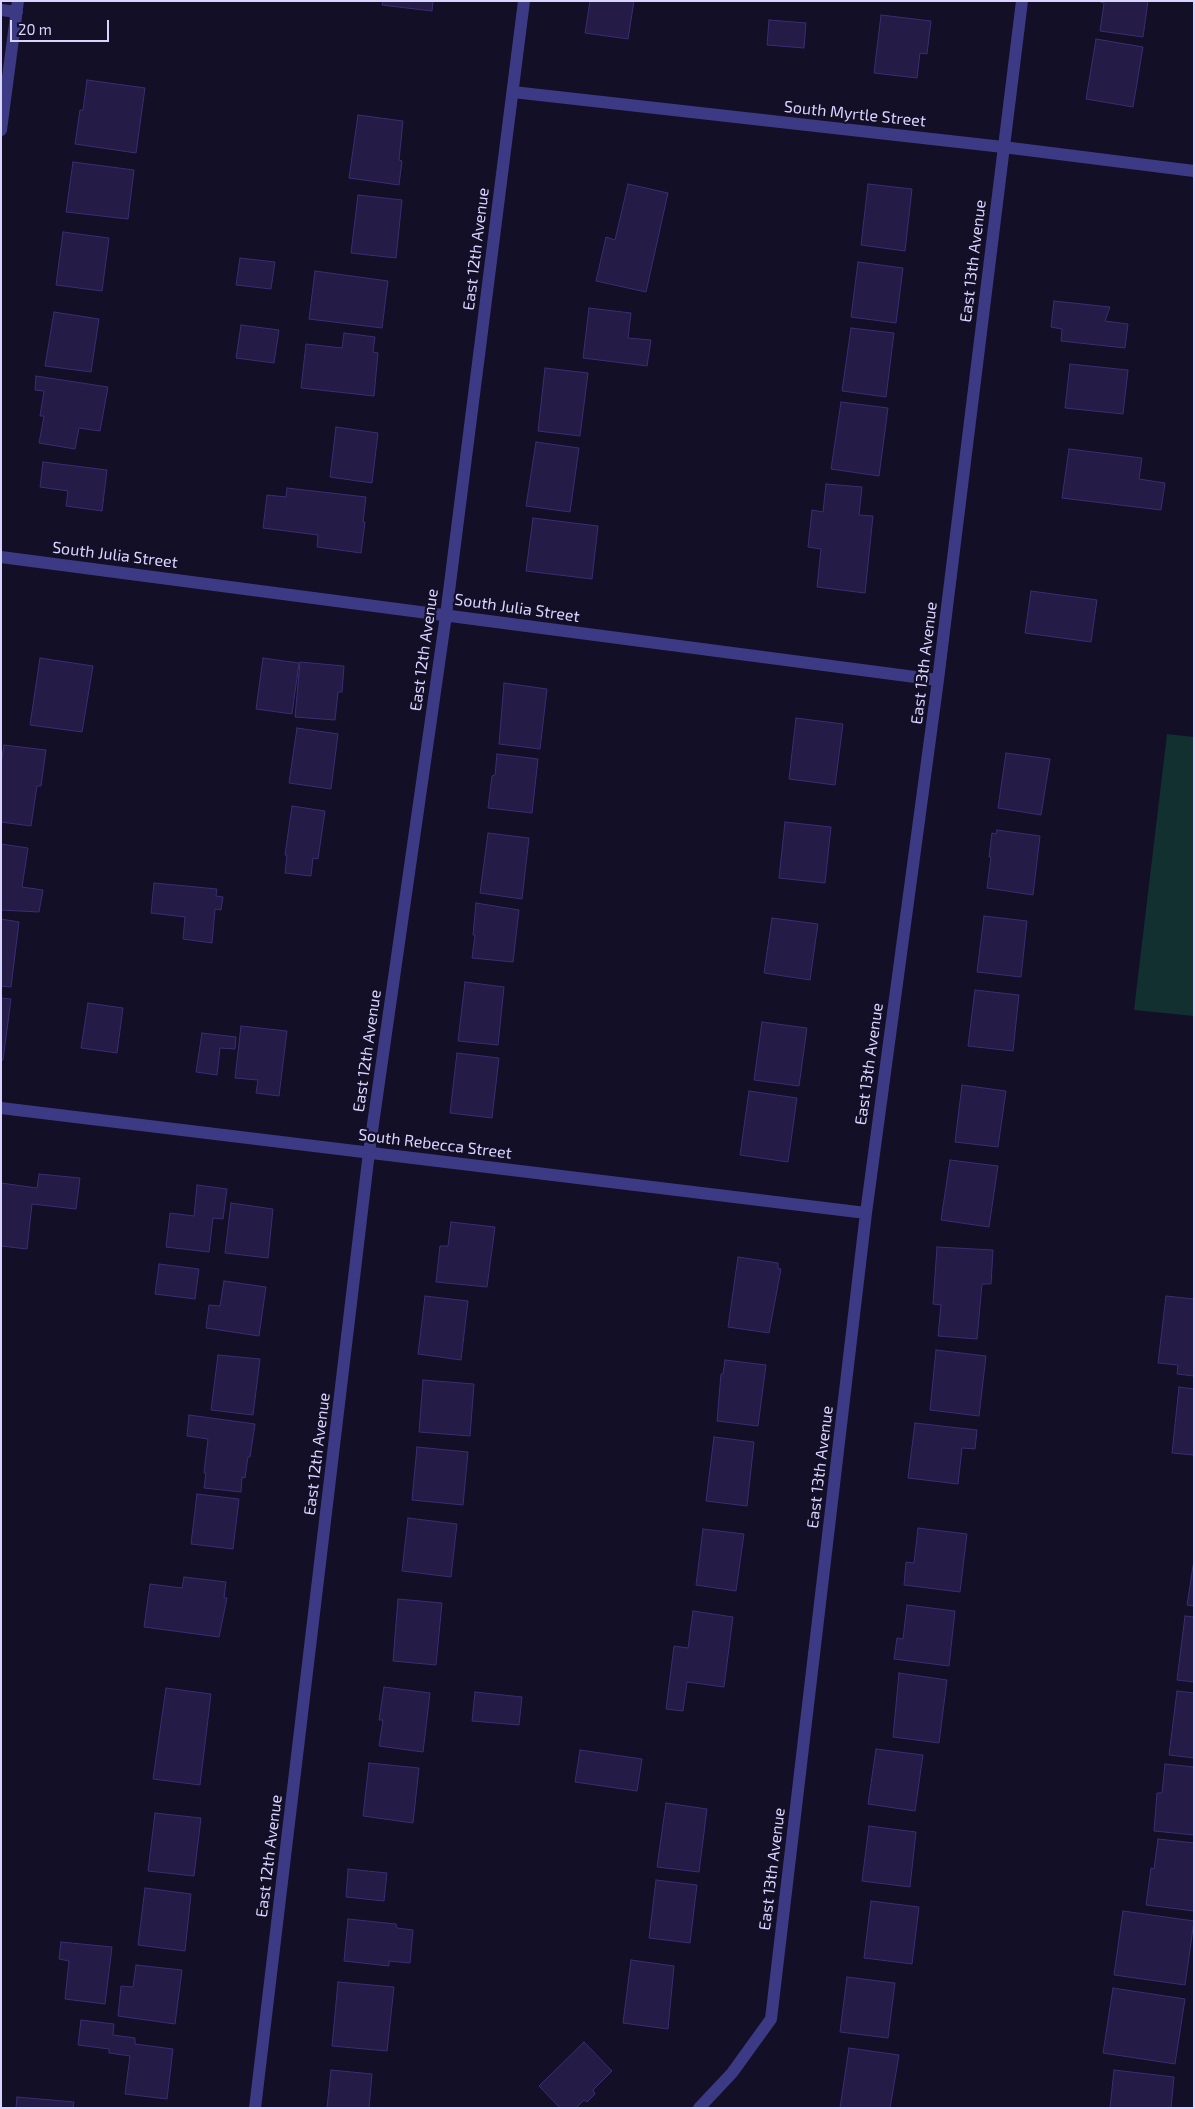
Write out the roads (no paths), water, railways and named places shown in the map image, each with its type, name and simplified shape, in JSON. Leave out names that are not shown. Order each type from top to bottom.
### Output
[{"type":"street","name":"East 12th Avenue","points":[[255,2108],[369,1152],[446,615],[524,1]]},
{"type":"street","name":"East 13th Avenue","points":[[699,2108],[732,2073],[771,2019],[866,1213],[938,680],[1022,1]]},
{"type":"street","points":[[1,10],[17,7],[1,130]]},
{"type":"street","name":"South Myrtle Street","points":[[513,92],[1003,147],[1194,171]]},
{"type":"street","name":"South Julia Street","points":[[1,557],[938,680]]},
{"type":"street","name":"South Rebecca Street","points":[[1,1108],[866,1213]]}]
